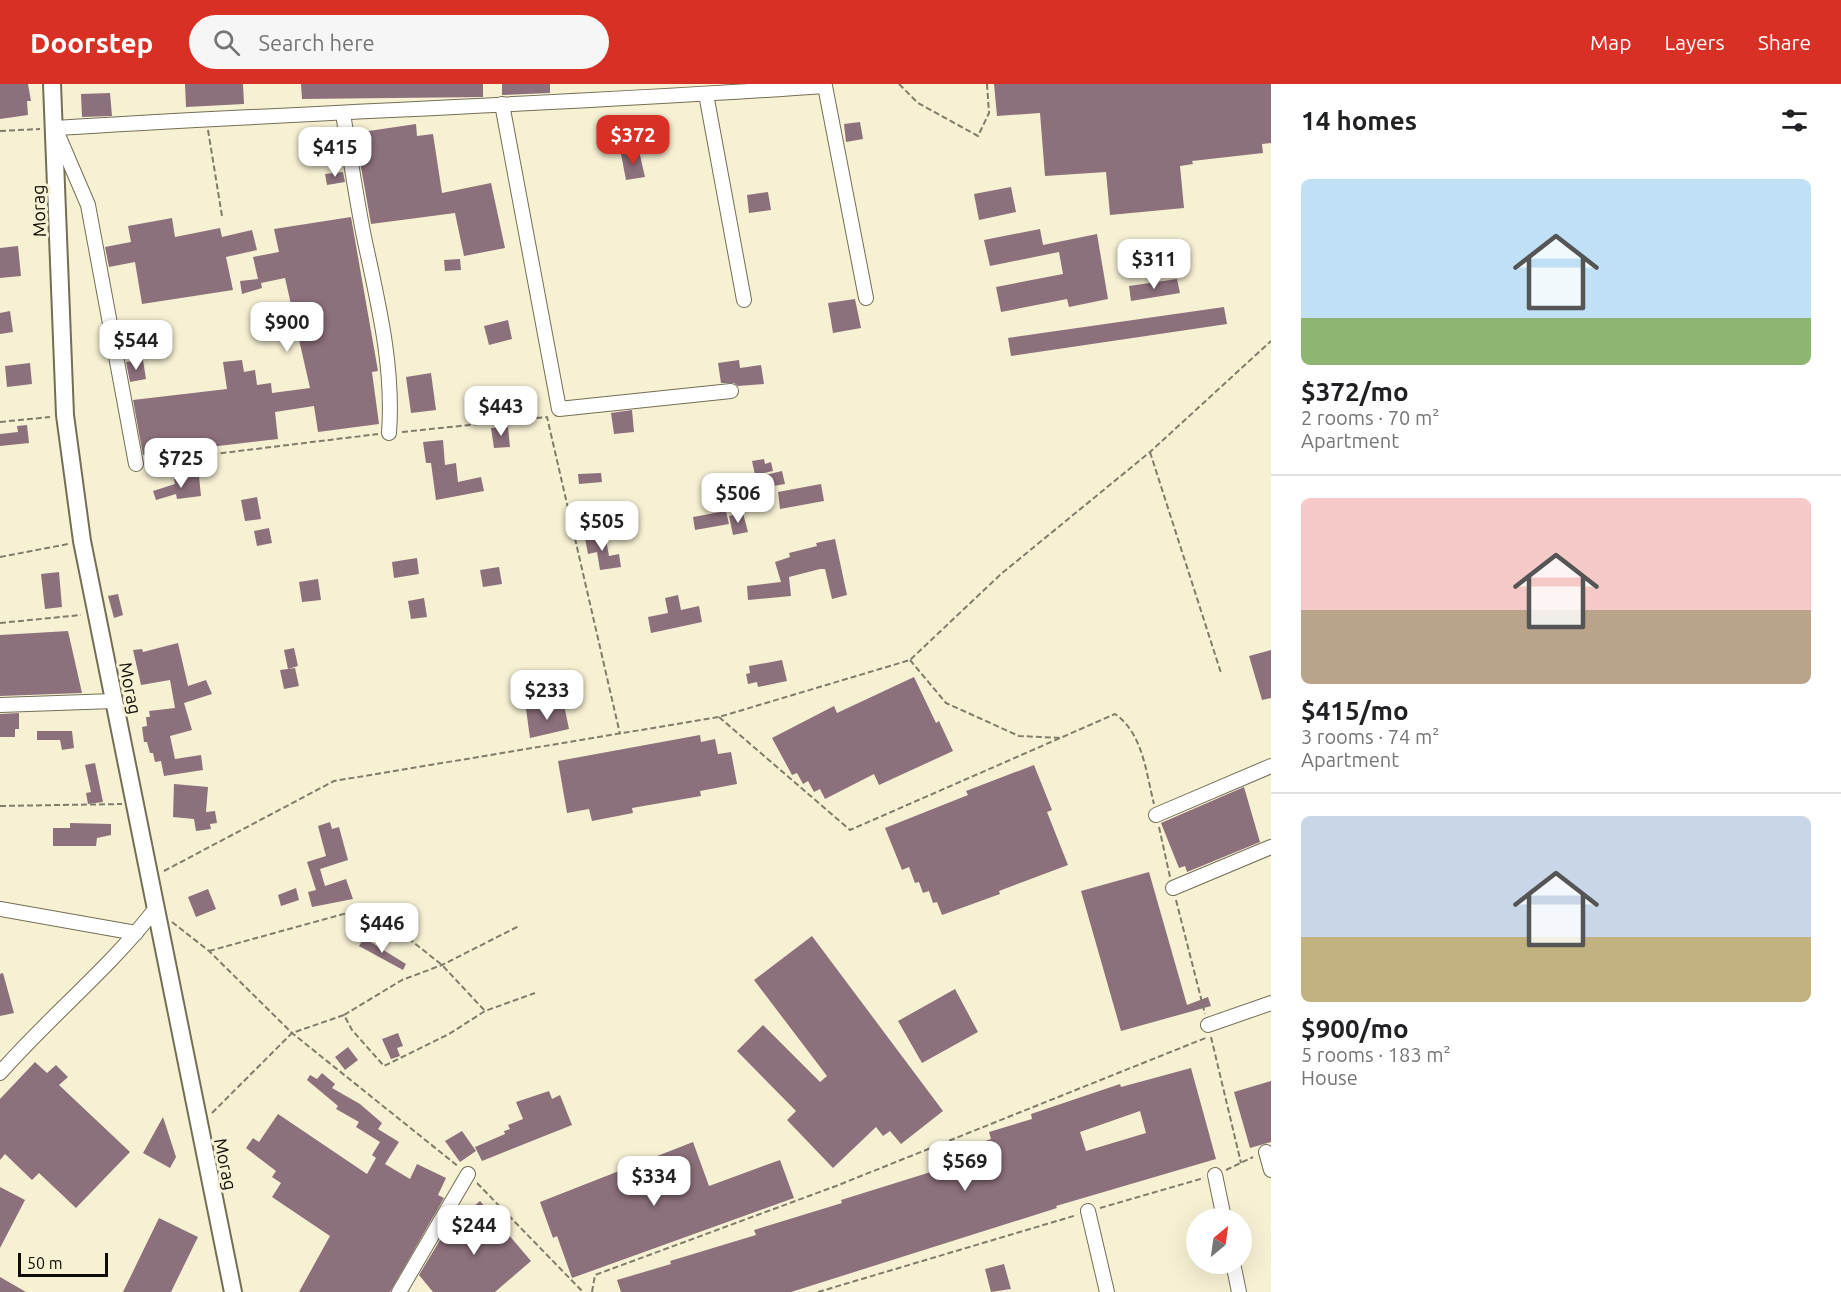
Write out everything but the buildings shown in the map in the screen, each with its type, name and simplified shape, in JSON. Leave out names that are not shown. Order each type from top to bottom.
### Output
[{"type":"main road","name":"Morag","points":[[52,84],[65,415],[82,541],[233,1292]]},
{"type":"street","points":[[136,464],[88,205],[55,128],[706,94],[831,85],[866,298]]},
{"type":"street","points":[[706,94],[744,300]]},
{"type":"street","points":[[502,104],[559,409],[731,391]]},
{"type":"street","points":[[343,114],[359,210],[387,349],[392,396],[389,433]]},
{"type":"street","points":[[0,705],[114,701]]},
{"type":"street","points":[[1156,815],[1271,766]]},
{"type":"street","points":[[1173,888],[1271,847]]},
{"type":"street","points":[[0,1073],[36,1032],[136,933],[156,908]]},
{"type":"street","points":[[0,909],[136,933]]},
{"type":"street","points":[[1209,1030],[1271,1003]]},
{"type":"street","points":[[1266,1152],[1271,1170]]},
{"type":"street","points":[[399,1292],[468,1174]]},
{"type":"street","points":[[1215,1175],[1222,1208]]},
{"type":"street","points":[[1089,1211],[1107,1292]]},
{"type":"street","points":[[1235,1274],[1239,1292]]},
{"type":"path","points":[[899,84],[918,103],[978,136],[989,113],[987,84]]},
{"type":"path","points":[[207,119],[222,216]]},
{"type":"path","points":[[0,131],[55,128]]},
{"type":"path","points":[[150,878],[334,781],[719,717],[910,660],[1001,574],[1150,452],[1271,341]]},
{"type":"path","points":[[0,422],[65,415]]},
{"type":"path","points":[[136,464],[389,433],[547,417],[620,734]]},
{"type":"path","points":[[1150,452],[1221,673]]},
{"type":"path","points":[[0,557],[82,541]]},
{"type":"path","points":[[0,623],[96,613]]},
{"type":"path","points":[[910,660],[946,703],[1019,736],[1065,738]]},
{"type":"path","points":[[719,717],[850,830],[1065,738],[1115,714],[1126,721],[1141,750],[1241,1162]]},
{"type":"path","points":[[0,807],[134,804]]},
{"type":"path","points":[[209,951],[369,907],[442,965],[485,1011]]},
{"type":"path","points":[[156,908],[209,951],[292,1033],[468,1174],[583,1292]]},
{"type":"path","points":[[198,1127],[292,1033],[344,1015],[402,980],[442,965],[519,927]]},
{"type":"path","points":[[344,1015],[352,1030],[384,1066],[449,1034],[485,1011],[536,993]]},
{"type":"path","points":[[592,1292],[595,1275],[847,1182],[1209,1030]]},
{"type":"path","points":[[818,1292],[1215,1175],[1266,1152]]}]
